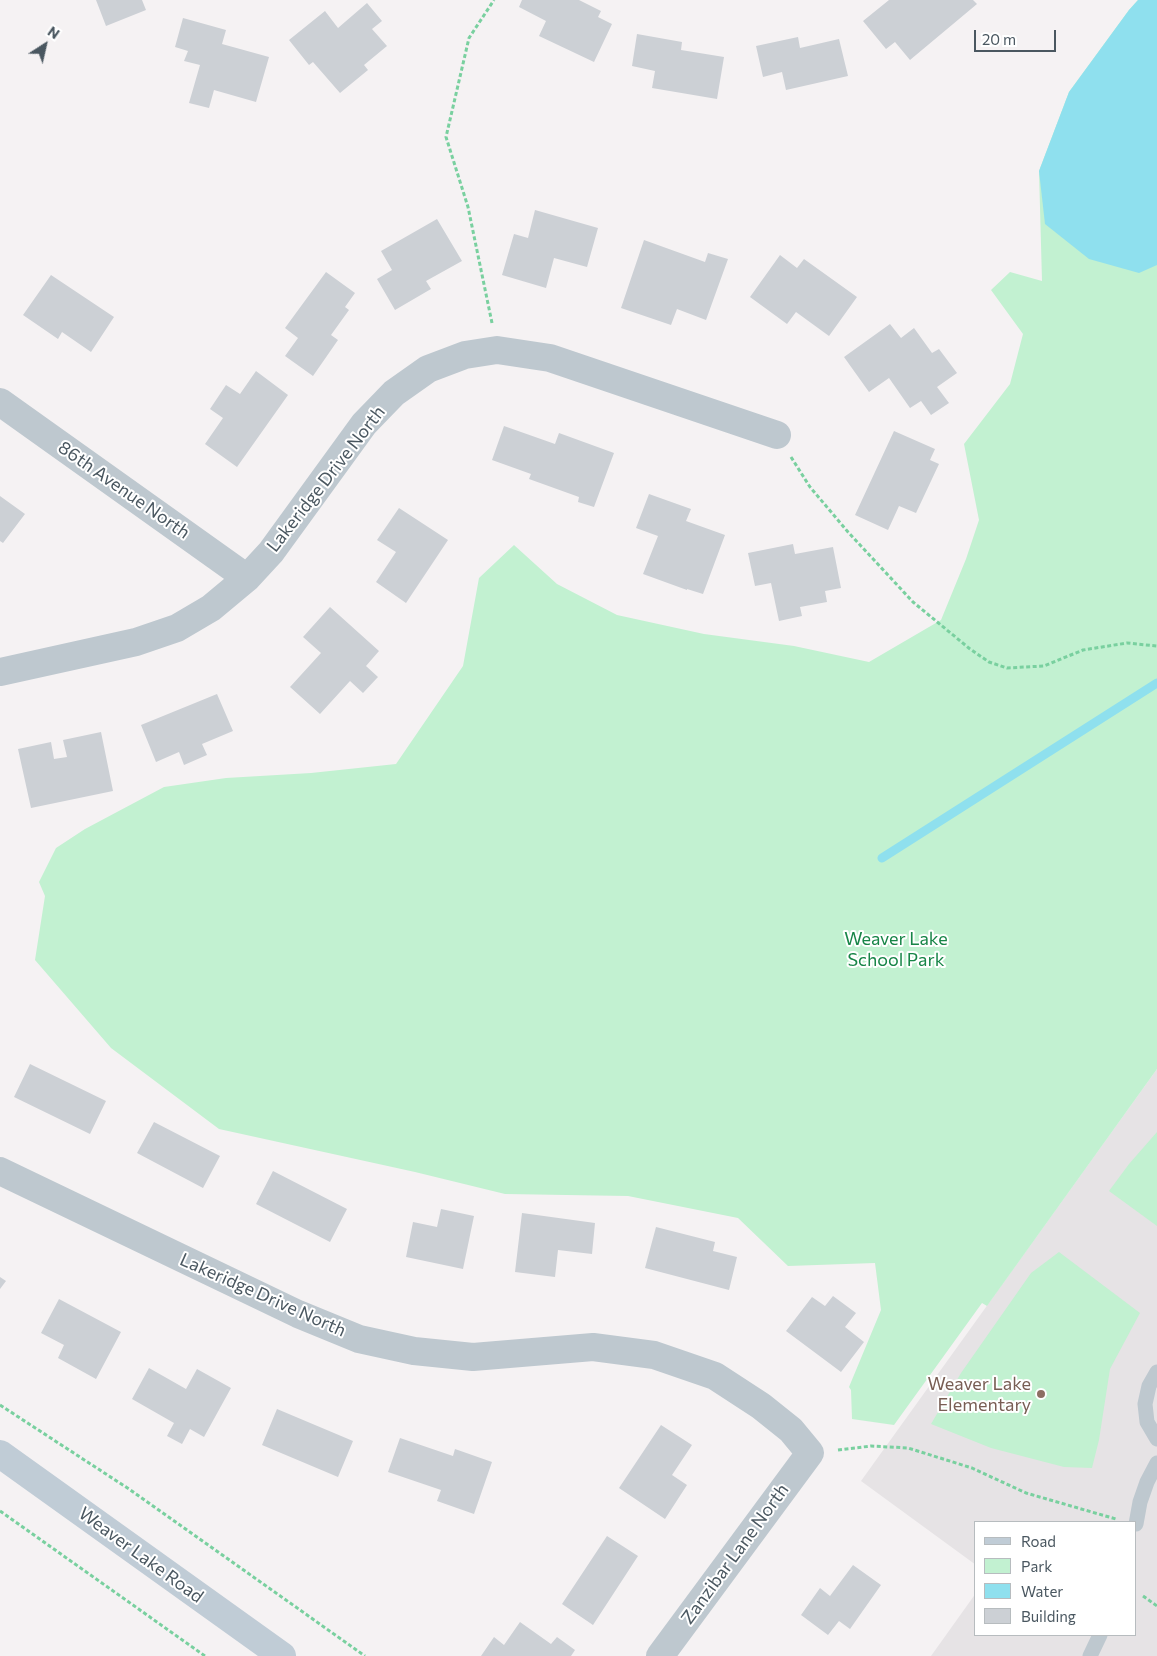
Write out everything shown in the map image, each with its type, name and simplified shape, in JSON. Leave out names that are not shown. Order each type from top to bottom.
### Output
[{"type":"main road","name":"Weaver Lake Road","points":[[0,1454],[282,1656]]},
{"type":"street","name":"Lakeridge Drive North","points":[[0,672],[136,642],[177,628],[211,608],[247,578],[271,552],[364,424],[394,393],[428,368],[465,355],[497,350],[550,358],[777,434]]},
{"type":"street","name":"86th Avenue North","points":[[0,402],[247,578]]},
{"type":"street","name":"Lakeridge Drive North","points":[[0,1171],[298,1314],[359,1338],[414,1351],[472,1357],[593,1347],[654,1355],[715,1376],[761,1406],[792,1430],[810,1453]]},
{"type":"street","name":"Zanzibar Lane North","points":[[660,1656],[810,1453]]},
{"type":"lane","points":[[1157,1372],[1149,1386],[1145,1404],[1147,1422],[1157,1439]]},
{"type":"lane","points":[[1137,1521],[1140,1502],[1147,1482],[1157,1463]]},
{"type":"lane","points":[[1090,1656],[1100,1636]]},
{"type":"path","points":[[494,0],[469,38],[446,137],[468,207],[486,286],[497,350]]},
{"type":"path","points":[[777,434],[810,487],[854,539],[913,602],[970,649],[989,662],[1008,668],[1044,666],[1083,650],[1127,642],[1157,646]]},
{"type":"path","points":[[0,1405],[129,1489],[365,1656]]},
{"type":"path","points":[[810,1453],[871,1446],[908,1448],[972,1468],[1026,1493],[1116,1519]]},
{"type":"path","points":[[0,1511],[205,1656]]},
{"type":"path","points":[[1143,1596],[1157,1606]]},
{"type":"shaded area","name":"Weaver Lake Elementary","points":[[1157,1069],[1157,1656],[931,1656],[974,1596],[974,1636],[1137,1636],[1137,1521],[974,1521],[974,1564],[861,1481]]},
{"type":"green space","name":"Weaver Lake School Park","points":[[1138,0],[1157,0],[1157,1069],[987,1306],[982,1303],[894,1425],[852,1419],[851,1390],[849,1387],[881,1310],[875,1263],[788,1266],[738,1218],[628,1196],[505,1194],[415,1172],[219,1129],[111,1048],[35,960],[45,896],[39,882],[56,848],[85,829],[164,787],[226,778],[311,773],[396,764],[463,666],[479,578],[514,545],[557,584],[617,615],[704,634],[794,646],[869,662],[941,620],[966,559],[979,520],[964,444],[1010,384],[1023,334],[991,290],[1010,272],[1042,281],[1039,171],[1069,92]]},
{"type":"green space","points":[[1157,1132],[1157,1226],[1109,1191],[1129,1164]]},
{"type":"green space","points":[[1059,1252],[1140,1313],[1110,1369],[1099,1440],[1092,1468],[1064,1467],[991,1448],[931,1424],[961,1373],[1031,1273]]},
{"type":"water","points":[[1138,0],[1157,0],[1157,265],[1139,273],[1089,259],[1045,224],[1039,171],[1069,92]]},
{"type":"building","points":[[96,0],[142,0],[146,10],[106,26]]},
{"type":"building","points":[[522,0],[579,0],[601,11],[598,17],[612,24],[594,62],[539,36],[546,21],[519,7]]},
{"type":"building","points":[[889,0],[973,0],[977,4],[910,60],[895,42],[886,49],[863,21]]},
{"type":"building","points":[[367,3],[382,21],[372,29],[387,46],[364,65],[368,70],[340,93],[313,62],[309,65],[289,40],[325,11],[338,28]]},
{"type":"building","points":[[183,18],[226,30],[222,44],[269,57],[256,102],[214,90],[209,108],[189,103],[200,65],[184,61],[188,51],[175,47]]},
{"type":"building","points":[[637,34],[682,42],[681,50],[724,57],[717,99],[652,88],[655,71],[632,66]]},
{"type":"building","points":[[798,37],[800,48],[839,39],[848,76],[786,90],[782,72],[763,77],[756,46]]},
{"type":"building","points":[[535,210],[598,228],[587,267],[554,258],[546,288],[502,275],[514,234],[528,238]]},
{"type":"building","points":[[437,219],[462,261],[426,281],[431,289],[395,310],[377,279],[392,270],[381,251]]},
{"type":"building","points":[[644,240],[705,262],[708,253],[728,259],[706,320],[677,309],[671,325],[621,308]]},
{"type":"building","points":[[780,255],[797,268],[804,259],[857,297],[829,336],[796,312],[787,324],[750,297]]},
{"type":"building","points":[[326,272],[355,293],[345,307],[349,310],[331,335],[338,340],[313,376],[285,356],[298,338],[285,328]]},
{"type":"building","points":[[51,275],[114,317],[91,352],[62,332],[58,339],[23,315]]},
{"type":"building","points":[[890,324],[901,338],[914,328],[932,353],[939,349],[957,373],[937,387],[949,403],[931,415],[921,401],[910,408],[889,378],[869,392],[844,357]]},
{"type":"building","points":[[256,371],[288,395],[237,467],[205,444],[223,418],[210,409],[226,385],[240,394]]},
{"type":"building","points":[[504,426],[555,444],[559,433],[614,453],[594,507],[578,502],[579,497],[529,479],[531,474],[492,460]]},
{"type":"building","points":[[894,431],[935,449],[930,460],[939,464],[916,513],[899,506],[888,530],[855,515]]},
{"type":"building","points":[[649,494],[691,509],[686,521],[725,535],[703,594],[643,574],[658,536],[636,528]]},
{"type":"building","points":[[0,496],[25,514],[3,543],[0,541]]},
{"type":"building","points":[[399,508],[448,540],[406,603],[376,582],[396,552],[377,540]]},
{"type":"building","points":[[793,544],[795,554],[833,547],[841,588],[825,591],[827,602],[800,607],[802,616],[779,621],[771,583],[755,586],[748,553]]},
{"type":"building","points":[[330,607],[379,651],[366,666],[378,677],[363,693],[350,681],[320,714],[290,687],[321,653],[303,637]]},
{"type":"building","points":[[217,694],[233,731],[202,744],[207,755],[184,765],[179,752],[156,762],[141,725]]},
{"type":"building","points":[[101,732],[113,791],[31,808],[18,749],[51,742],[54,759],[67,757],[63,740]]},
{"type":"building","points":[[30,1064],[106,1101],[90,1134],[14,1097]]},
{"type":"building","points":[[154,1122],[220,1156],[203,1188],[137,1153]]},
{"type":"building","points":[[273,1171],[347,1209],[330,1242],[256,1204]]},
{"type":"building","points":[[441,1209],[474,1216],[463,1269],[406,1257],[413,1222],[437,1227]]},
{"type":"building","points":[[522,1213],[595,1223],[592,1254],[558,1250],[555,1277],[515,1272]]},
{"type":"building","points":[[656,1227],[715,1242],[713,1251],[737,1257],[729,1290],[645,1268]]},
{"type":"building","points":[[0,1277],[6,1281],[0,1289]]},
{"type":"building","points":[[833,1296],[856,1313],[845,1327],[864,1342],[841,1372],[786,1331],[812,1297],[825,1306]]},
{"type":"building","points":[[59,1299],[121,1332],[96,1379],[58,1358],[64,1345],[41,1333]]},
{"type":"building","points":[[149,1368],[186,1389],[197,1369],[231,1388],[204,1437],[190,1429],[182,1444],[167,1436],[174,1423],[132,1399]]},
{"type":"building","points":[[277,1409],[353,1441],[338,1477],[262,1445]]},
{"type":"building","points":[[661,1425],[692,1445],[672,1475],[687,1485],[665,1519],[619,1488]]},
{"type":"building","points":[[400,1438],[453,1456],[455,1449],[492,1462],[474,1514],[437,1501],[441,1490],[388,1472]]},
{"type":"building","points":[[607,1536],[638,1556],[593,1625],[562,1604]]},
{"type":"building","points":[[853,1565],[881,1585],[850,1629],[839,1621],[828,1635],[801,1615],[820,1588],[830,1596]]},
{"type":"building","points":[[520,1622],[551,1644],[557,1637],[575,1650],[571,1656],[481,1656],[494,1637],[504,1645]]},
{"type":"waterway","points":[[882,858],[1157,683]]},
{"type":"place","name":"Weaver Lake Elementary","points":[[1041,1394]]}]
